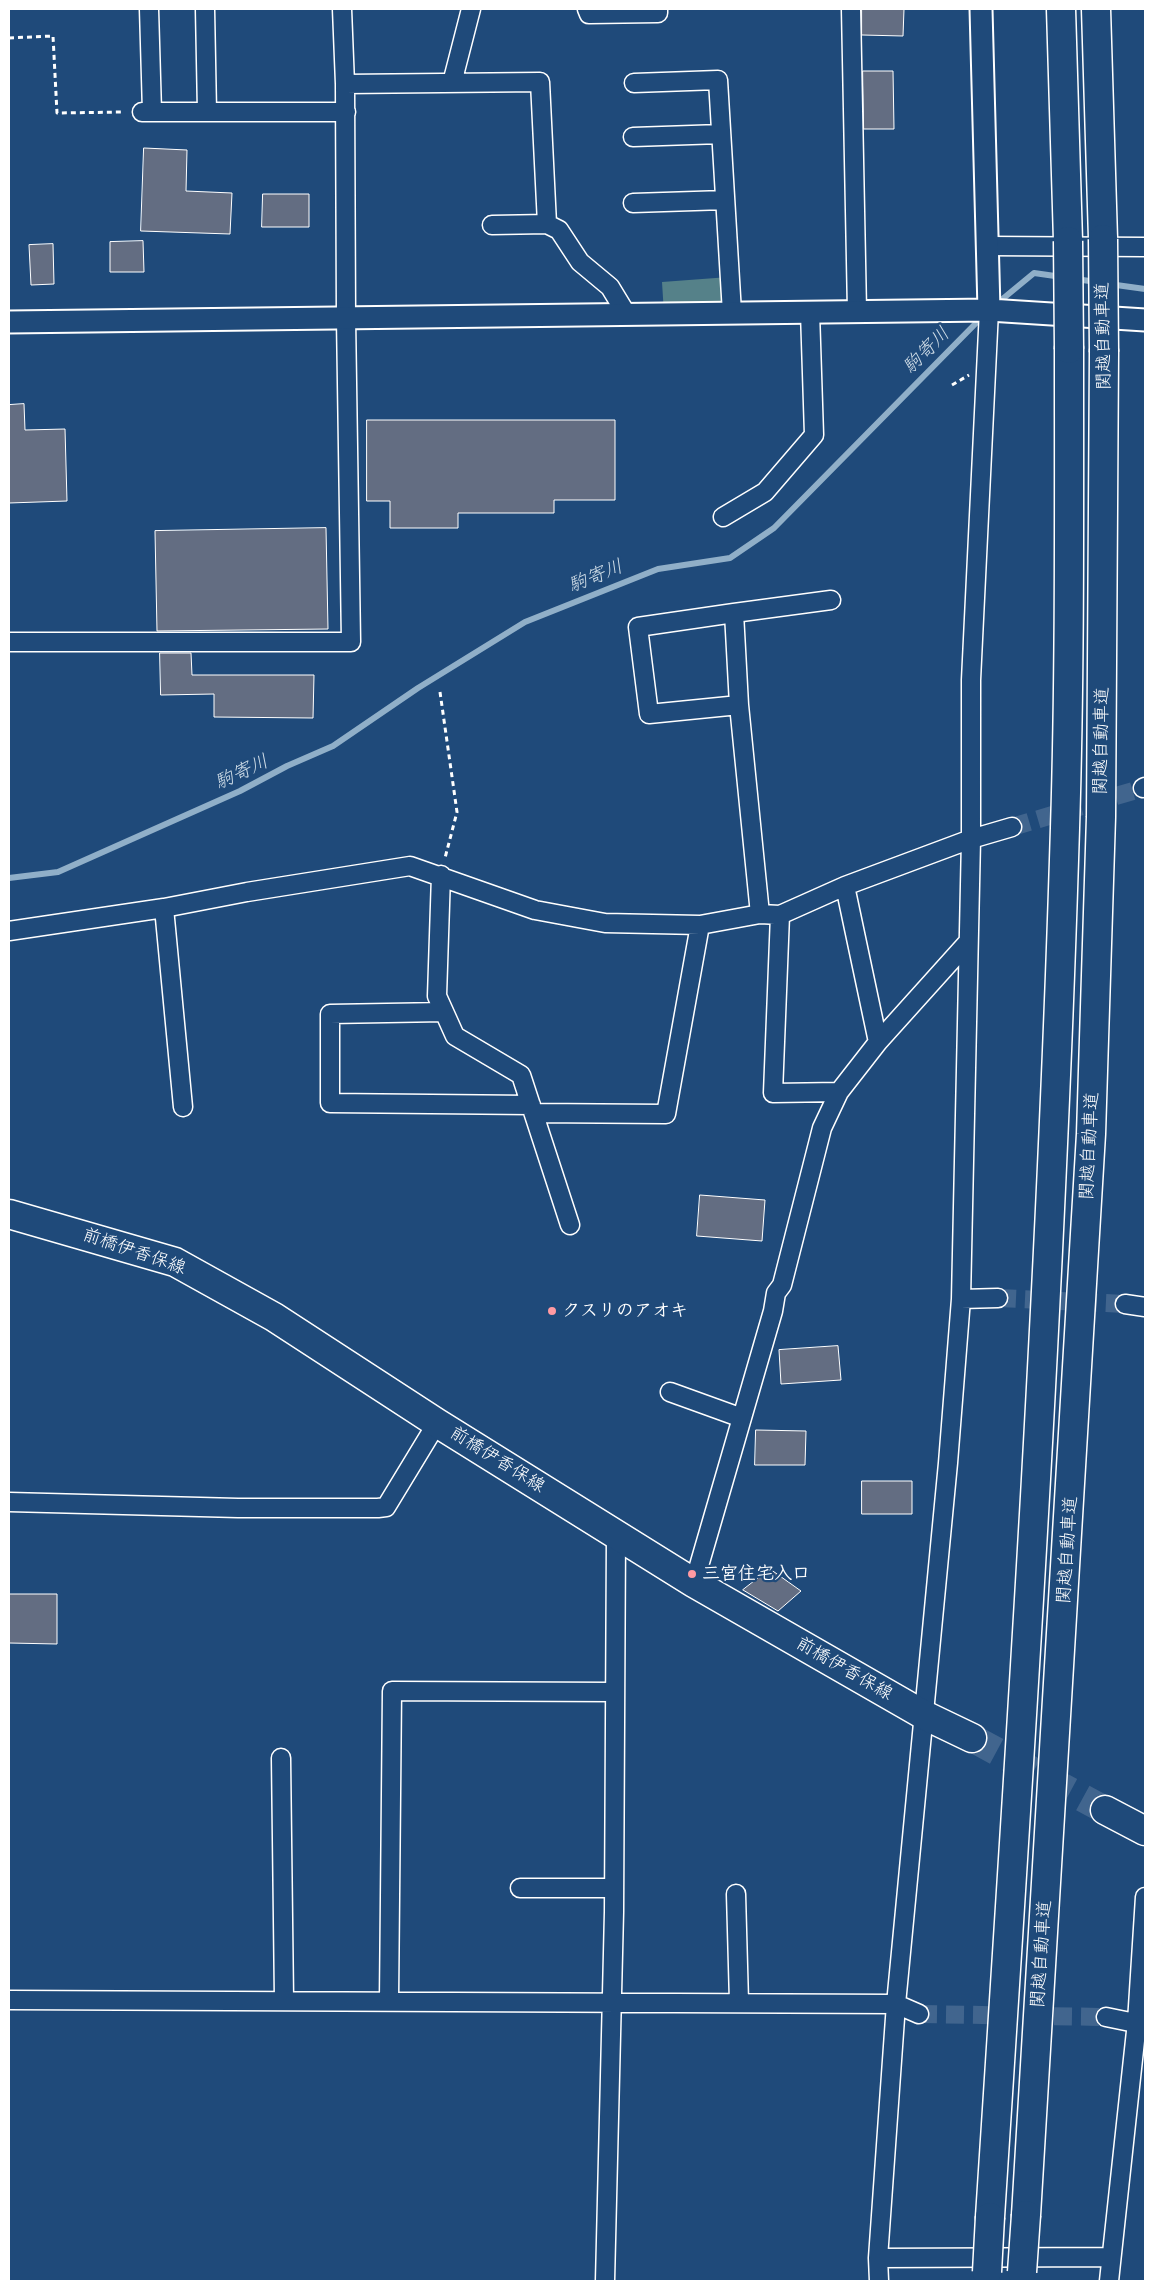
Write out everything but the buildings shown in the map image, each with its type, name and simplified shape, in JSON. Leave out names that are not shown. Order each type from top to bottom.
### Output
[{"type":"main road","name":"関越自動車道","points":[[986,2276],[1035,1513],[1053,1145],[1065,817],[1069,621],[1069,349],[1068,241],[1061,9]]},
{"type":"main road","name":"関越自動車道","points":[[1022,2277],[1092,1134],[1102,817],[1104,352],[1103,239],[1096,9]]},
{"type":"main road","name":"前橋伊香保線","points":[[9,1214],[175,1262],[274,1317],[438,1423],[694,1583],[924,1715],[972,1738]]},
{"type":"main road","points":[[1105,1810],[1145,1831]]},
{"type":"street","points":[[149,9],[147,112],[346,112]]},
{"type":"street","points":[[205,9],[207,112]]},
{"type":"street","points":[[9,642],[351,642],[346,318],[346,112],[342,9]]},
{"type":"street","points":[[452,83],[471,9]]},
{"type":"street","points":[[587,9],[589,14],[658,13],[658,9]]},
{"type":"street","points":[[851,9],[857,312]]},
{"type":"street","points":[[879,2281],[878,2258],[896,2004],[961,1299],[971,839],[971,680],[989,310],[981,9]]},
{"type":"street","points":[[634,82],[718,80],[732,313]]},
{"type":"street","points":[[345,84],[540,82],[547,224]]},
{"type":"street","points":[[632,137],[721,134]]},
{"type":"street","points":[[633,203],[725,200]]},
{"type":"street","points":[[492,225],[547,224],[559,230],[580,262],[610,287],[627,314]]},
{"type":"street","points":[[988,246],[1145,247]]},
{"type":"street","points":[[9,322],[989,310],[1145,320]]},
{"type":"street","points":[[723,517],[765,492],[814,435],[810,312]]},
{"type":"street","points":[[740,705],[649,714],[638,627],[832,600]]},
{"type":"street","points":[[734,613],[740,705],[760,914]]},
{"type":"street","points":[[9,932],[410,866],[535,910],[605,922],[700,925],[760,914],[780,915],[845,886],[971,839],[1012,827]]},
{"type":"street","points":[[441,876],[437,996],[455,1036],[521,1075],[570,1225]]},
{"type":"street","points":[[845,886],[878,1042]]},
{"type":"street","points":[[164,908],[183,1107]]},
{"type":"street","points":[[780,915],[773,1093],[839,1092]]},
{"type":"street","points":[[444,1012],[330,1014],[330,1103],[666,1114],[700,925]]},
{"type":"street","points":[[694,1583],[776,1293],[782,1285],[822,1128],[839,1092],[878,1042],[968,942]]},
{"type":"street","points":[[961,1299],[998,1298]]},
{"type":"street","points":[[1125,1304],[1145,1307]]},
{"type":"street","points":[[670,1392],[742,1418]]},
{"type":"street","points":[[9,1502],[238,1508],[378,1508],[386,1506],[438,1423]]},
{"type":"street","points":[[605,2281],[614,1888],[616,1534]]},
{"type":"street","points":[[389,2000],[392,1691],[615,1692]]},
{"type":"street","points":[[281,1758],[284,2000]]},
{"type":"street","points":[[520,1888],[614,1888]]},
{"type":"street","points":[[736,1894],[739,2002]]},
{"type":"street","points":[[1109,2281],[1141,2024],[1145,1897]]},
{"type":"street","points":[[9,2000],[389,2000],[896,2004],[920,2014]]},
{"type":"street","points":[[1106,2017],[1141,2024]]},
{"type":"street","points":[[878,2258],[1111,2257]]},
{"type":"path","points":[[9,38],[53,36],[57,113],[147,112]]},
{"type":"path","points":[[440,692],[457,812],[441,876]]},
{"type":"green space","points":[[729,277],[724,313],[664,314],[662,282]]},
{"type":"waterway","name":"駒寄川","points":[[994,306],[1034,273],[1062,277]]},
{"type":"waterway","name":"駒寄川","points":[[1075,279],[1097,282]]},
{"type":"waterway","name":"駒寄川","points":[[1109,284],[1145,289]]},
{"type":"waterway","name":"駒寄川","points":[[9,878],[58,872],[240,791],[287,766],[333,746],[418,688],[525,622],[658,569],[730,558],[774,528],[983,316]]},
{"type":"tunnel","points":[[1012,827],[1143,788]]},
{"type":"tunnel","points":[[998,1298],[1125,1304]]},
{"type":"tunnel","points":[[972,1738],[1105,1810]]},
{"type":"tunnel","points":[[919,2014],[1106,2017]]},
{"type":"place","name":"クスリのアオキ","points":[[552,1311]]},
{"type":"place","name":"三宮住宅入口","points":[[692,1574]]}]
